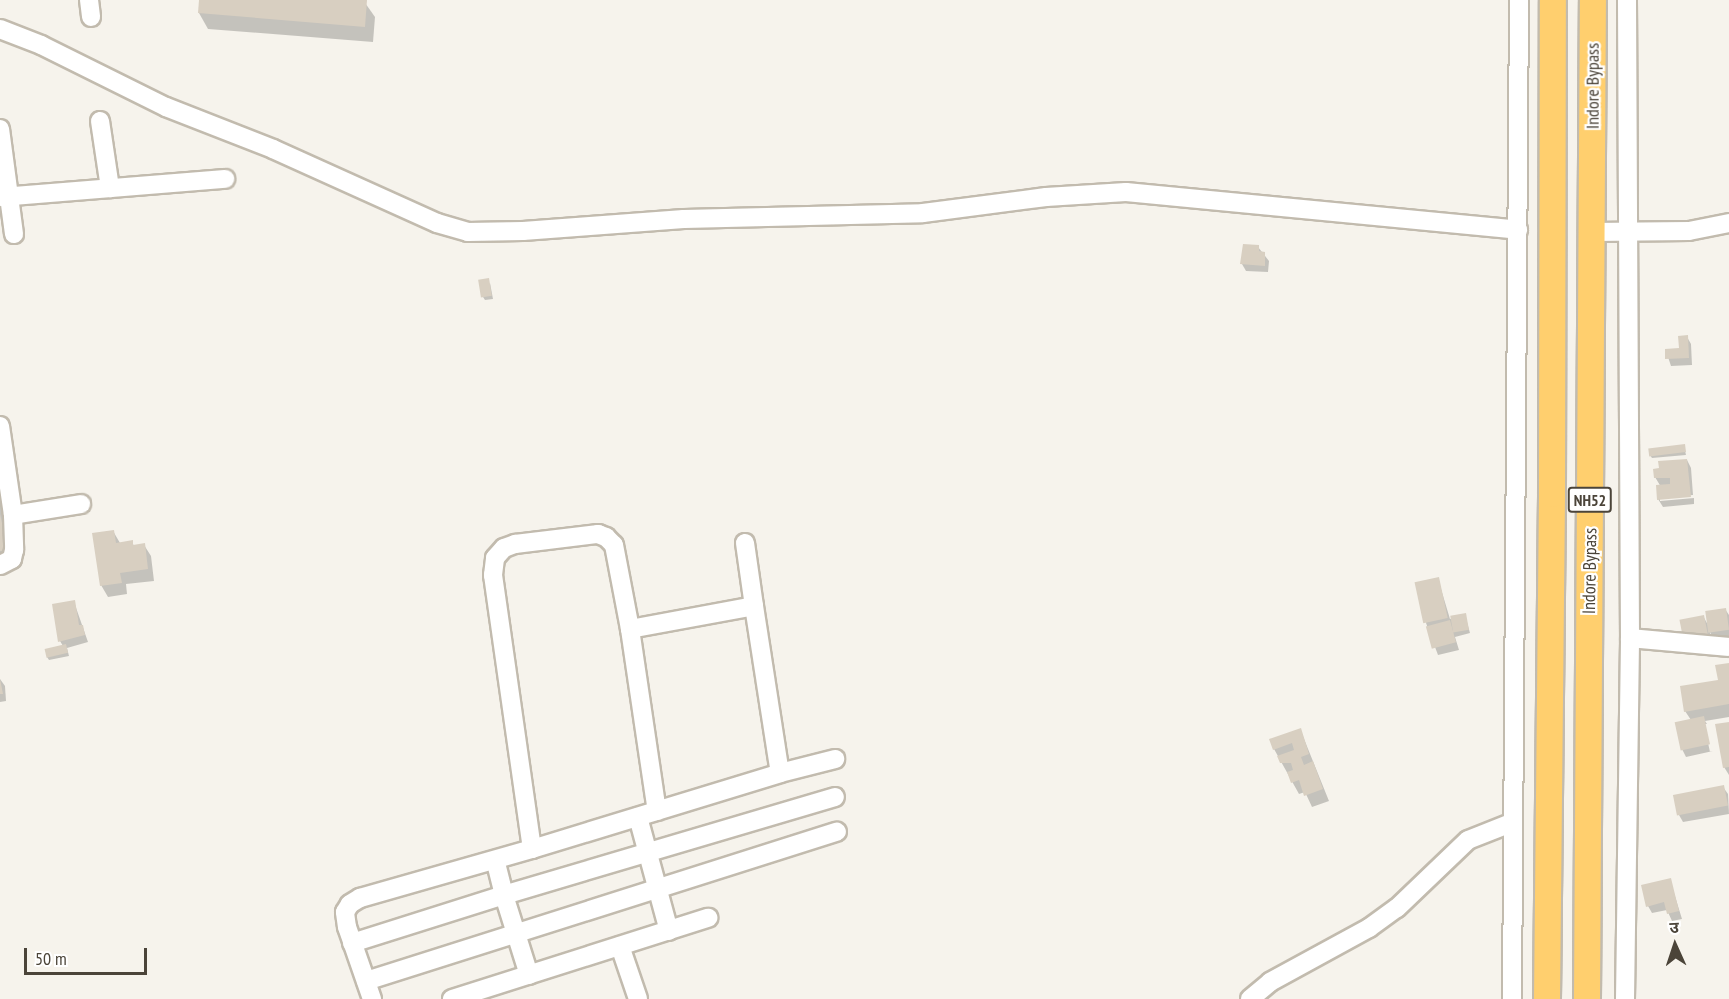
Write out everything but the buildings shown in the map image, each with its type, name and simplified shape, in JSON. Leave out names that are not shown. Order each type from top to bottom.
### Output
[{"type":"highway","name":"NH52","points":[[1547,999],[1552,505],[1553,0]]},
{"type":"highway","name":"Indore Bypass","points":[[1587,999],[1593,0]]},
{"type":"street","points":[[1512,999],[1511,823],[1519,0]]},
{"type":"street","points":[[1625,999],[1630,638],[1626,233],[1627,0]]},
{"type":"street","points":[[0,29],[41,45],[166,106],[273,149],[437,223],[468,232],[523,231],[684,219],[923,213],[1046,198],[1126,192],[1518,230]]},
{"type":"street","points":[[100,121],[110,188]]},
{"type":"street","points":[[0,129],[4,196],[14,234]]},
{"type":"street","points":[[4,196],[225,179]]},
{"type":"street","points":[[1593,232],[1689,231],[1729,223]]},
{"type":"street","points":[[0,426],[13,514],[12,559],[0,565]]},
{"type":"street","points":[[13,514],[81,504]]},
{"type":"street","points":[[532,849],[493,575],[495,558],[504,548],[515,544],[598,534],[606,537],[616,549],[657,812]]},
{"type":"street","points":[[745,543],[780,773]]},
{"type":"street","points":[[630,629],[754,606]]},
{"type":"street","points":[[1630,638],[1729,647]]},
{"type":"street","points":[[372,999],[352,943],[345,912],[350,904],[360,898],[657,812],[780,773],[835,759]]},
{"type":"street","points":[[352,943],[504,895],[835,797]]},
{"type":"street","points":[[638,817],[669,931]]},
{"type":"street","points":[[1250,999],[1270,982],[1369,928],[1397,908],[1468,840],[1511,823]]},
{"type":"street","points":[[366,981],[837,832]]},
{"type":"street","points":[[495,860],[529,975]]},
{"type":"street","points":[[452,999],[500,992],[529,975],[708,918]]},
{"type":"street","points":[[620,946],[638,999]]}]
